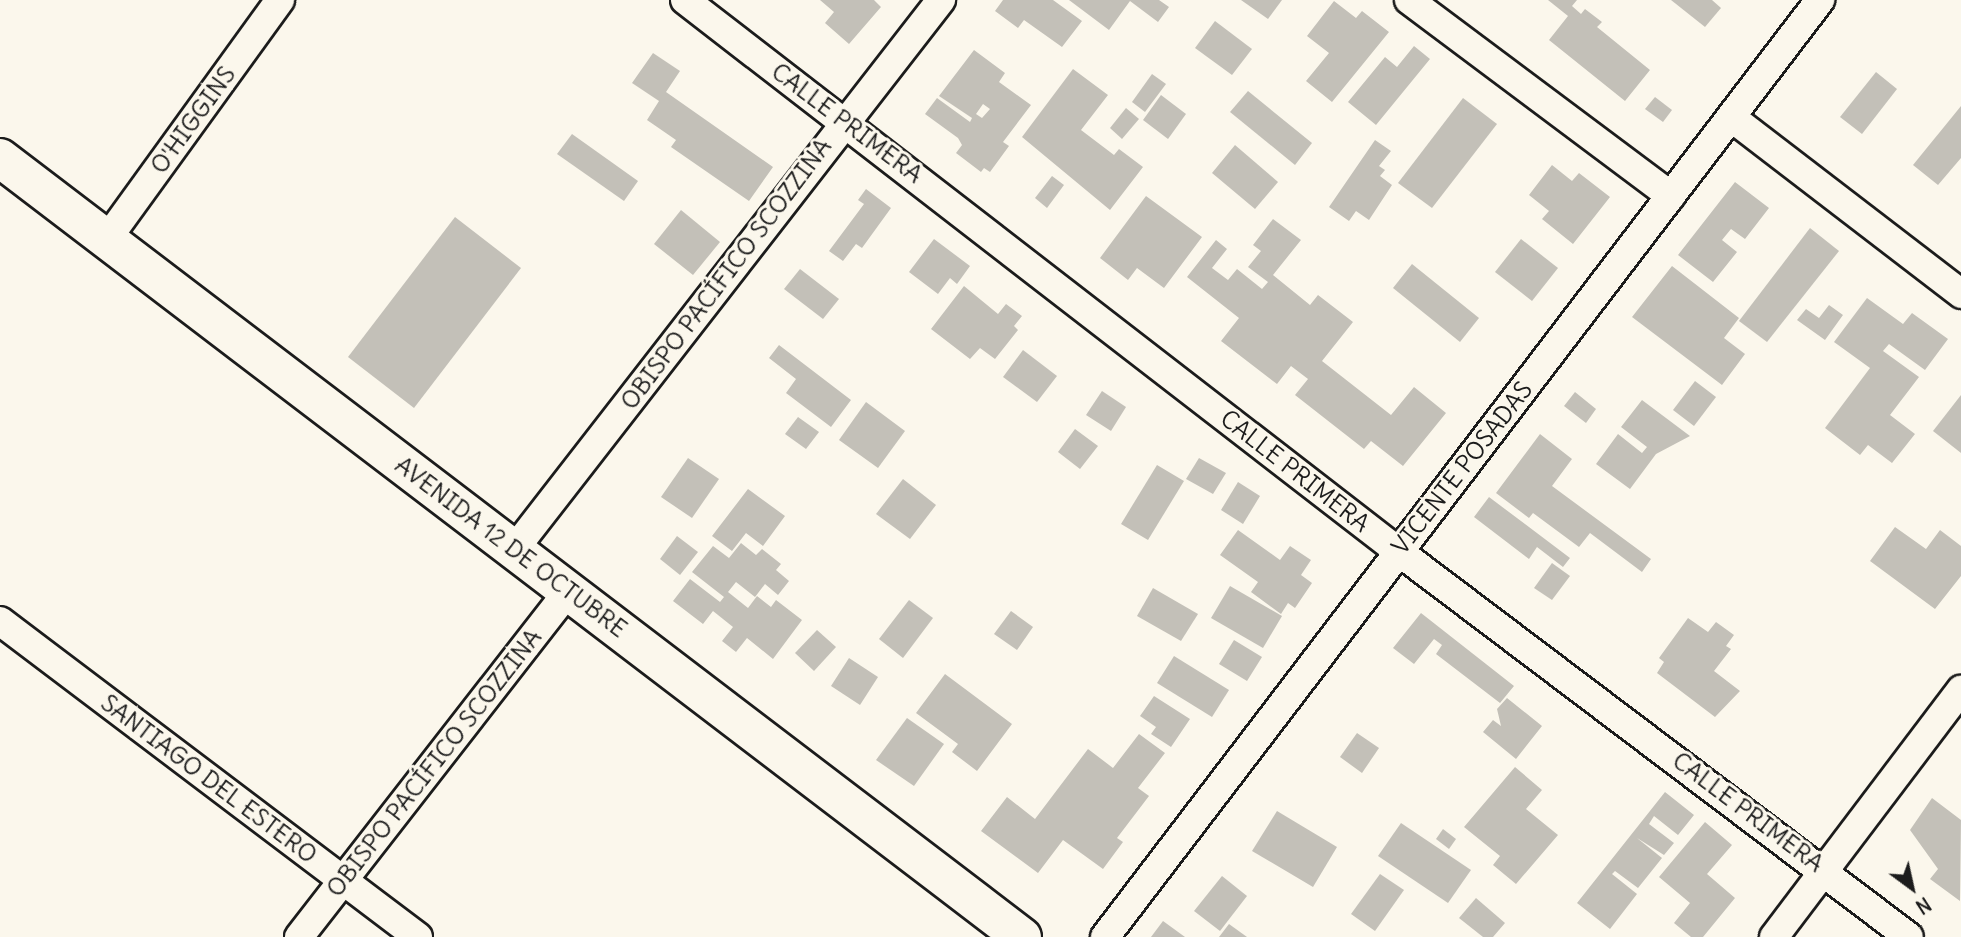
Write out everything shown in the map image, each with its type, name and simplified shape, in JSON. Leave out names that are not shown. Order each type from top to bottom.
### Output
[{"type":"main road","name":"AVENIDA 12 DE OCTUBRE","points":[[0,158],[1023,937]]},
{"type":"street","name":"O'HIGGINS","points":[[107,239],[280,0]]},
{"type":"street","name":"CALLE PRIMERA","points":[[684,0],[844,120],[1398,551],[1824,869],[1909,937]]},
{"type":"street","name":"OBISPO PACÍFICO SCOZZINA","points":[[513,551],[844,120],[940,0]]},
{"type":"street","points":[[1409,0],[1671,196]]},
{"type":"street","name":"VICENTE POSADAS","points":[[1105,937],[1820,0]]},
{"type":"street","points":[[1732,118],[1961,294]]},
{"type":"street","name":"OBISPO PACÍFICO SCOZZINA","points":[[299,937],[569,590]]},
{"type":"street","name":"SANTIAGO DEL ESTERO","points":[[0,621],[418,937]]},
{"type":"street","points":[[1774,937],[1961,690]]},
{"type":"building","points":[[820,0],[874,0],[881,7],[849,44],[825,23],[834,12]]},
{"type":"building","points":[[1003,0],[1053,0],[1082,21],[1062,47],[1024,20],[1018,28],[995,11]]},
{"type":"building","points":[[1069,0],[1159,0],[1169,7],[1158,22],[1130,1],[1109,30]]},
{"type":"building","points":[[1241,0],[1282,0],[1268,19]]},
{"type":"building","points":[[1548,0],[1577,0],[1572,6],[1581,14],[1585,9],[1602,22],[1597,27],[1650,70],[1625,101],[1549,40],[1568,16]]},
{"type":"building","points":[[1671,0],[1712,0],[1721,8],[1705,27]]},
{"type":"building","points":[[1334,1],[1356,18],[1362,11],[1389,32],[1332,102],[1306,81],[1329,53],[1307,36]]},
{"type":"building","points":[[1215,21],[1252,49],[1232,75],[1195,48]]},
{"type":"building","points":[[1414,46],[1430,59],[1376,125],[1348,102],[1385,57],[1397,67]]},
{"type":"building","points":[[974,50],[1005,73],[999,82],[1031,105],[1003,142],[1009,146],[990,172],[984,168],[981,172],[956,153],[962,145],[958,138],[925,114],[937,98],[970,122],[972,118],[939,96]],"holes":[[[983,104],[990,109],[982,118],[976,114]]]},
{"type":"building","points":[[653,53],[680,71],[666,92],[773,167],[749,201],[671,147],[676,140],[647,120],[659,101],[632,83]]},
{"type":"building","points":[[1073,69],[1108,95],[1081,130],[1114,155],[1119,149],[1143,167],[1110,210],[1022,137]]},
{"type":"building","points":[[1876,72],[1897,89],[1862,134],[1840,117]]},
{"type":"building","points":[[1152,74],[1166,84],[1145,112],[1132,102]]},
{"type":"building","points":[[1248,91],[1312,143],[1295,165],[1230,112]]},
{"type":"building","points":[[1161,95],[1186,114],[1168,139],[1143,120]]},
{"type":"building","points":[[1655,97],[1672,110],[1663,122],[1645,109]]},
{"type":"building","points":[[1463,98],[1497,124],[1432,208],[1398,183]]},
{"type":"building","points":[[1961,106],[1961,158],[1938,185],[1913,165]]},
{"type":"building","points":[[1126,108],[1139,119],[1122,139],[1110,128]]},
{"type":"building","points":[[572,134],[638,181],[624,201],[557,154]]},
{"type":"building","points":[[1375,140],[1391,151],[1379,166],[1385,170],[1380,176],[1392,185],[1369,220],[1356,211],[1349,221],[1329,207]]},
{"type":"building","points":[[1235,145],[1278,182],[1255,209],[1212,173]]},
{"type":"building","points":[[1552,165],[1572,181],[1579,173],[1610,197],[1573,244],[1542,219],[1549,211],[1529,195]]},
{"type":"building","points":[[1052,176],[1064,185],[1047,208],[1035,198]]},
{"type":"building","points":[[1735,182],[1769,208],[1745,239],[1731,229],[1722,240],[1737,252],[1713,282],[1678,255]]},
{"type":"building","points":[[866,189],[891,208],[862,248],[856,244],[843,261],[829,251],[864,204],[858,200]]},
{"type":"building","points":[[1146,196],[1202,237],[1164,288],[1137,268],[1128,280],[1100,258]]},
{"type":"building","points":[[681,210],[720,242],[693,275],[654,244]]},
{"type":"building","points":[[455,217],[521,268],[414,408],[348,357]]},
{"type":"building","points":[[1273,219],[1301,240],[1273,275],[1310,305],[1318,295],[1353,322],[1322,361],[1391,415],[1414,387],[1446,413],[1403,466],[1371,441],[1364,449],[1295,395],[1308,379],[1291,366],[1277,384],[1221,341],[1239,318],[1187,277],[1216,240],[1227,249],[1212,268],[1228,280],[1237,269],[1262,289],[1268,282],[1248,267],[1261,251],[1253,245]]},
{"type":"building","points":[[1810,228],[1839,251],[1767,342],[1739,321]]},
{"type":"building","points":[[934,239],[970,266],[957,284],[950,278],[938,294],[909,272]]},
{"type":"building","points":[[1521,239],[1558,268],[1532,301],[1495,272]]},
{"type":"building","points":[[1412,264],[1479,318],[1460,342],[1393,288]]},
{"type":"building","points":[[1672,266],[1739,318],[1724,338],[1745,354],[1722,385],[1632,317]]},
{"type":"building","points":[[800,269],[839,299],[823,319],[784,289]]},
{"type":"building","points":[[964,286],[998,314],[1006,304],[1022,316],[1014,326],[1018,330],[995,359],[980,348],[970,359],[931,329]]},
{"type":"building","points":[[1867,298],[1903,324],[1912,313],[1948,339],[1925,370],[1889,344],[1883,351],[1919,377],[1890,415],[1915,434],[1892,463],[1868,445],[1860,455],[1825,428],[1870,368],[1834,342]]},
{"type":"building","points":[[1829,305],[1843,315],[1825,340],[1797,320],[1806,309],[1819,318]]},
{"type":"building","points":[[779,345],[851,400],[831,427],[786,393],[796,379],[769,358]]},
{"type":"building","points":[[1023,350],[1057,376],[1037,402],[1003,377]]},
{"type":"building","points":[[1695,381],[1716,397],[1694,426],[1673,410]]},
{"type":"building","points":[[1102,391],[1126,407],[1111,431],[1086,415]]},
{"type":"building","points":[[1575,392],[1596,409],[1586,423],[1564,406]]},
{"type":"building","points":[[1961,395],[1961,453],[1933,431]]},
{"type":"building","points":[[1642,400],[1690,436],[1656,454],[1630,489],[1596,464],[1618,434],[1642,453],[1647,447],[1621,427]]},
{"type":"building","points":[[866,402],[905,431],[878,468],[839,440]]},
{"type":"building","points":[[798,417],[819,432],[806,449],[785,434]]},
{"type":"building","points":[[1075,429],[1098,446],[1080,469],[1058,452]]},
{"type":"building","points":[[1540,434],[1572,459],[1552,486],[1651,559],[1642,572],[1590,533],[1579,547],[1533,513],[1529,518],[1496,493]]},
{"type":"building","points":[[688,458],[719,479],[692,518],[661,497]]},
{"type":"building","points":[[1199,458],[1226,473],[1213,494],[1186,479]]},
{"type":"building","points":[[1157,465],[1184,481],[1148,540],[1121,524]]},
{"type":"building","points":[[903,479],[936,505],[910,539],[876,514]]},
{"type":"building","points":[[1238,482],[1260,496],[1243,524],[1221,510]]},
{"type":"building","points":[[748,489],[785,516],[763,546],[746,533],[732,551],[712,536]]},
{"type":"building","points":[[1489,497],[1570,558],[1563,567],[1537,547],[1529,559],[1474,517]]},
{"type":"building","points":[[1895,527],[1926,549],[1940,530],[1961,546],[1961,576],[1935,609],[1870,561]]},
{"type":"building","points":[[1238,530],[1280,560],[1290,546],[1311,560],[1301,575],[1312,583],[1295,608],[1288,603],[1281,614],[1251,592],[1258,582],[1220,555]]},
{"type":"building","points":[[677,536],[698,552],[680,575],[660,559]]},
{"type":"building","points":[[741,543],[756,555],[762,549],[781,564],[776,570],[789,581],[778,595],[765,584],[755,597],[736,582],[728,592],[748,608],[757,596],[771,607],[776,600],[802,620],[773,659],[747,638],[736,652],[722,641],[733,627],[713,611],[703,624],[673,601],[690,579],[720,602],[724,597],[692,572],[713,546],[729,558]]},
{"type":"building","points":[[1552,563],[1570,576],[1552,600],[1534,588]]},
{"type":"building","points":[[1230,586],[1282,616],[1263,648],[1211,618]]},
{"type":"building","points":[[1153,588],[1198,614],[1181,641],[1137,616]]},
{"type":"building","points":[[909,600],[933,618],[903,658],[879,639]]},
{"type":"building","points":[[1011,611],[1033,627],[1017,650],[994,634]]},
{"type":"building","points":[[1421,613],[1514,686],[1500,703],[1436,654],[1442,645],[1434,639],[1414,664],[1393,648]]},
{"type":"building","points":[[1688,618],[1708,632],[1716,622],[1734,635],[1726,646],[1731,649],[1714,671],[1740,691],[1715,717],[1657,673],[1664,662],[1659,658]]},
{"type":"building","points":[[817,630],[836,647],[814,671],[795,653]]},
{"type":"building","points":[[1234,640],[1262,657],[1247,681],[1219,664]]},
{"type":"building","points":[[1174,656],[1229,690],[1212,717],[1157,683]]},
{"type":"building","points":[[849,658],[878,677],[860,705],[831,686]]},
{"type":"building","points":[[945,674],[1012,724],[977,771],[952,752],[958,744],[916,713]]},
{"type":"building","points":[[1154,696],[1190,719],[1171,747],[1151,734],[1156,727],[1140,716]]},
{"type":"building","points":[[1507,698],[1542,726],[1516,759],[1483,732],[1493,720],[1501,726],[1497,709]]},
{"type":"building","points":[[907,718],[944,744],[914,786],[876,760]]},
{"type":"building","points":[[1357,733],[1379,748],[1362,773],[1340,757]]},
{"type":"building","points":[[1139,734],[1165,753],[1138,788],[1149,796],[1117,838],[1123,842],[1103,869],[1063,840],[1038,873],[981,831],[1007,797],[1035,819],[1088,749],[1113,768]]},
{"type":"building","points":[[1515,767],[1542,790],[1526,809],[1558,835],[1516,884],[1493,865],[1500,856],[1464,827]]},
{"type":"building","points":[[1665,792],[1694,815],[1678,835],[1654,816],[1649,824],[1674,843],[1664,855],[1637,838],[1662,858],[1638,888],[1615,871],[1612,874],[1637,894],[1610,929],[1577,903]]},
{"type":"building","points":[[1932,798],[1961,820],[1960,901],[1930,879],[1938,869],[1910,830]]},
{"type":"building","points":[[1277,811],[1337,847],[1313,887],[1252,851]]},
{"type":"building","points":[[1705,822],[1732,845],[1707,874],[1735,898],[1703,937],[1691,937],[1674,923],[1690,903],[1659,877]]},
{"type":"building","points":[[1401,823],[1471,870],[1448,903],[1378,856]]},
{"type":"building","points":[[1443,829],[1456,839],[1449,849],[1436,839]]},
{"type":"building","points":[[1380,874],[1404,890],[1375,931],[1351,914]]},
{"type":"building","points":[[1222,876],[1247,896],[1220,931],[1194,911]]},
{"type":"building","points":[[1476,898],[1505,923],[1493,937],[1483,937],[1459,918]]},
{"type":"building","points":[[1163,921],[1185,937],[1151,937]]},
{"type":"building","points":[[1229,924],[1247,937],[1219,937]]}]
